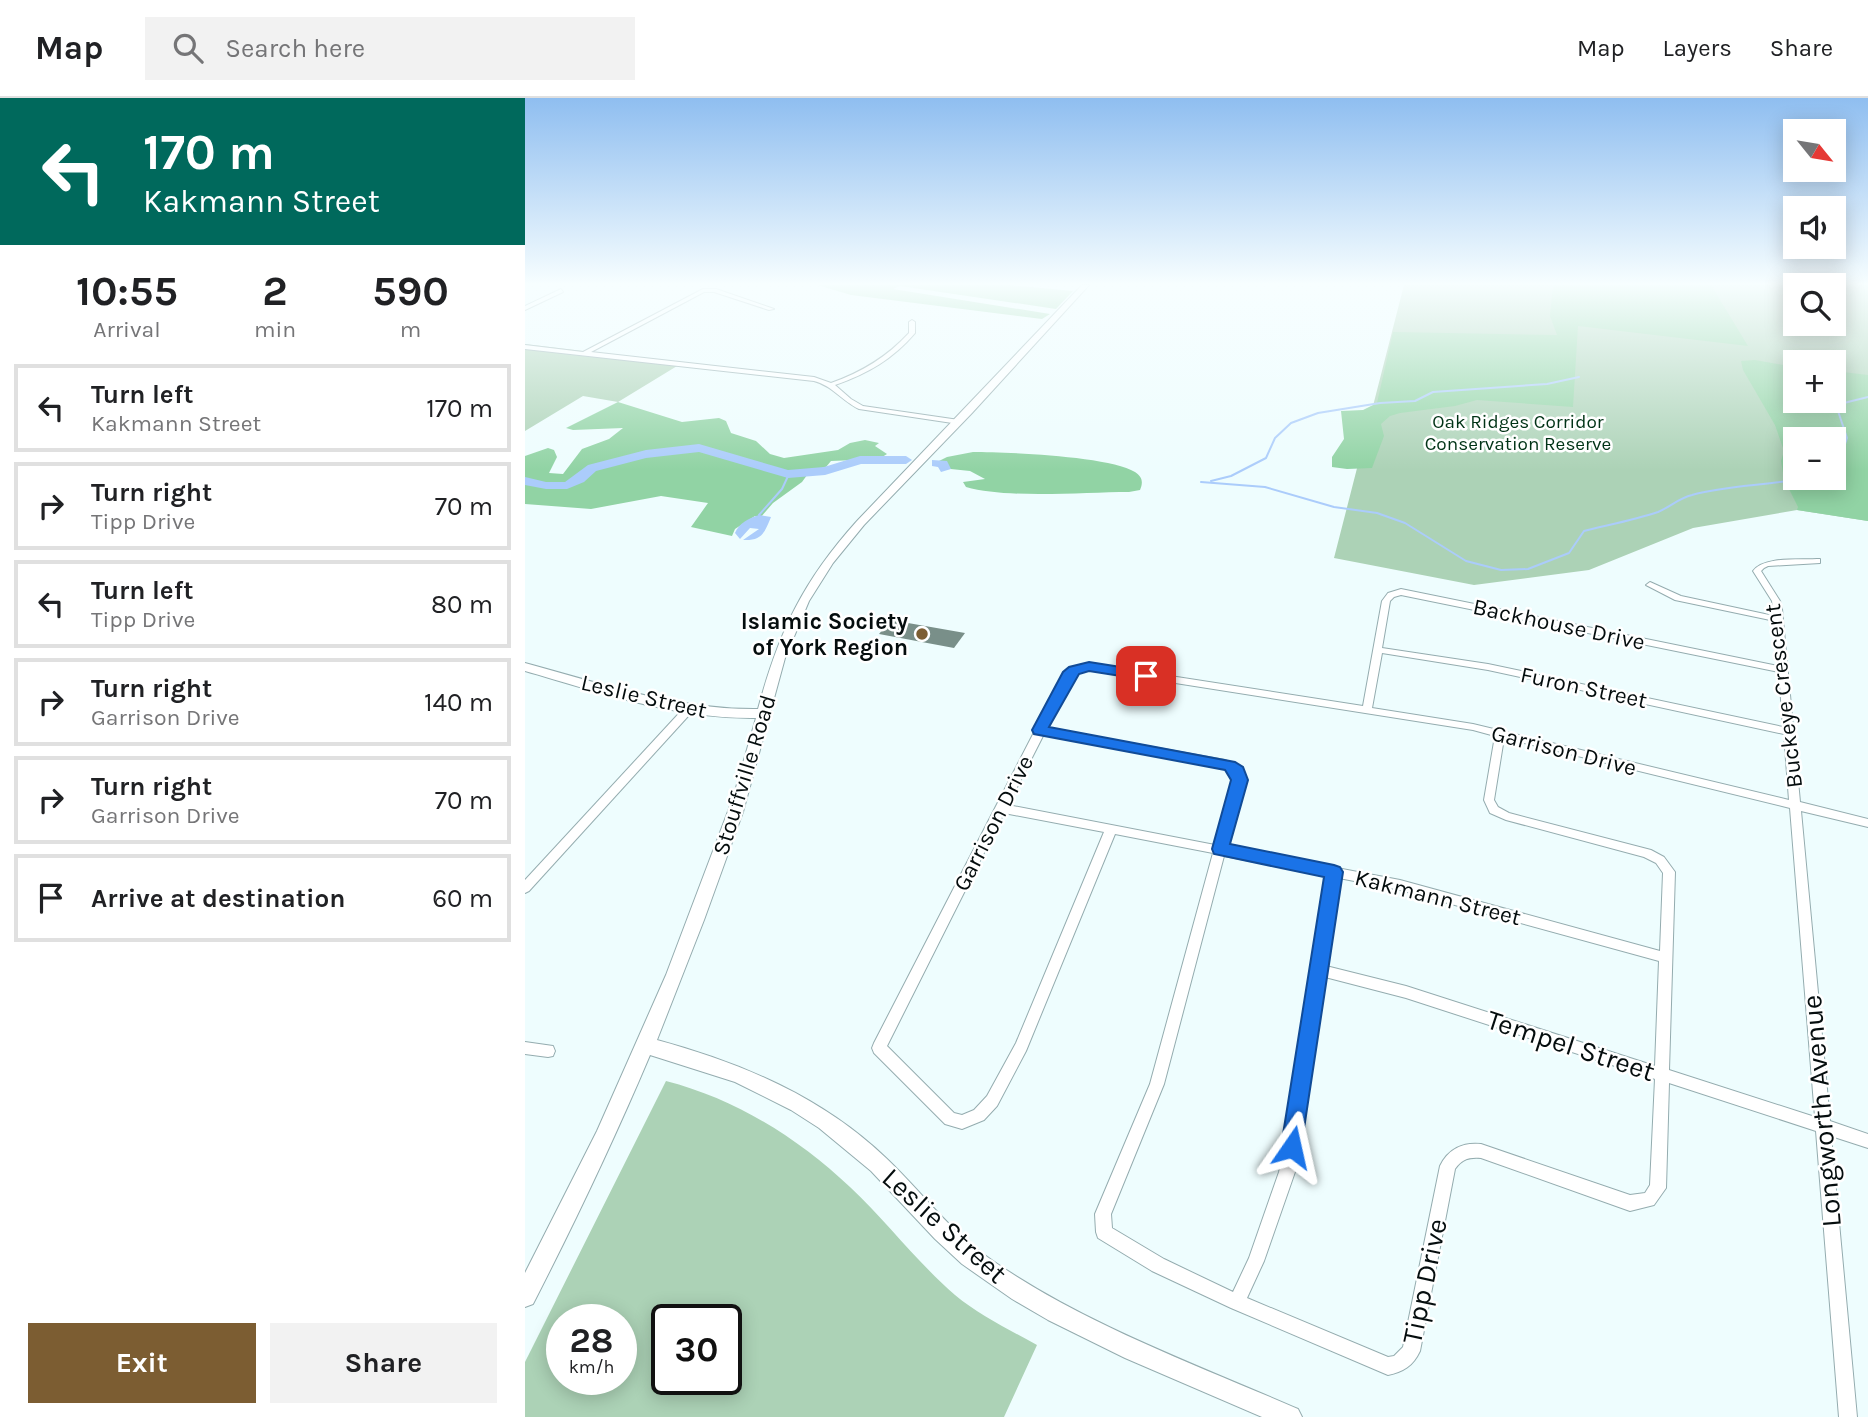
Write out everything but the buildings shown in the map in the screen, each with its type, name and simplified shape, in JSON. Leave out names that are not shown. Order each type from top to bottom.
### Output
[{"type":"main road","name":"Stouffville Road","points":[[525,1296],[645,1045],[714,872],[751,761],[791,626],[816,579],[854,531],[1029,347]]},
{"type":"main road","name":"Leslie Street","points":[[525,667],[687,711],[730,715],[764,713]]},
{"type":"main road","name":"Leslie Street","points":[[645,1045],[708,1061],[783,1093],[807,1108],[875,1162],[929,1218],[982,1267],[1017,1289],[1102,1334],[1290,1417]]},
{"type":"street","points":[[525,347],[814,379],[834,384],[862,375],[897,347]]},
{"type":"street","points":[[585,353],[597,347]]},
{"type":"street","points":[[834,384],[847,401],[861,408],[959,422]]},
{"type":"street","name":"Buckeye Crescent","points":[[1795,805],[1776,601],[1758,568],[1768,564],[1817,561]]},
{"type":"street","points":[[1650,585],[1678,598],[1777,620]]},
{"type":"street","name":"Backhouse Drive","points":[[1378,650],[1386,601],[1394,594],[1403,592],[1783,670]]},
{"type":"street","points":[[1367,710],[1378,650]]},
{"type":"street","name":"Furon Street","points":[[1378,650],[1488,667],[1789,732]]},
{"type":"street","name":"Garrison Drive","points":[[1111,830],[1021,1047],[992,1101],[979,1115],[962,1122],[950,1119],[879,1048],[1069,675],[1086,667],[1367,710],[1500,734],[1868,823]]},
{"type":"street","points":[[525,888],[687,711]]},
{"type":"street","name":"Tipp Drive","points":[[1040,730],[1225,764],[1234,768],[1240,780],[1157,1084],[1103,1214],[1104,1232],[1158,1265],[1237,1302],[1388,1366],[1399,1364],[1411,1351],[1448,1166],[1452,1159],[1467,1151],[1481,1152],[1624,1201],[1644,1202],[1652,1197],[1658,1188],[1670,876],[1666,867],[1647,853],[1506,816],[1496,811],[1489,799],[1500,734]]},
{"type":"street","name":"Longworth Avenue","points":[[1795,805],[1848,1417]]},
{"type":"street","name":"Kakmann Street","points":[[1000,808],[1220,849],[1467,901],[1667,958]]},
{"type":"street","points":[[1237,1302],[1256,1261],[1287,1172],[1334,872]]},
{"type":"street","name":"Tempel Street","points":[[1318,970],[1406,992],[1868,1141]]},
{"type":"street","points":[[525,1048],[548,1051]]},
{"type":"green space","points":[[525,347],[546,347],[682,363],[618,402],[583,396],[525,431]]},
{"type":"green space","name":"Oak Ridges Corridor Conservation Reserve","points":[[1388,347],[1868,347],[1868,521],[1797,510],[1693,528],[1589,570],[1474,585],[1334,558]]},
{"type":"green space","points":[[1390,347],[1577,347],[1573,407],[1477,400],[1455,406],[1400,413],[1390,416],[1381,424],[1384,436],[1372,468],[1332,467],[1332,457],[1344,439],[1341,411],[1363,410],[1377,403]]},
{"type":"green space","points":[[1755,360],[1783,365],[1783,413],[1846,413],[1846,372],[1868,375],[1868,521],[1797,510],[1790,490],[1846,490],[1846,427],[1783,427],[1783,448],[1775,425],[1743,370],[1741,361]]},
{"type":"green space","points":[[618,402],[682,422],[719,418],[726,421],[731,433],[756,441],[770,454],[784,458],[838,450],[850,443],[865,440],[879,443],[875,446],[887,454],[879,459],[831,461],[826,467],[810,471],[802,482],[773,503],[760,518],[755,516],[735,529],[732,536],[691,527],[708,503],[661,496],[591,509],[525,504],[525,456],[548,448],[554,450],[557,457],[549,473],[563,474],[582,449],[609,439],[623,428],[566,428]]},
{"type":"green space","points":[[973,452],[1057,456],[1103,462],[1135,472],[1141,478],[1142,485],[1140,490],[1129,492],[1024,494],[983,491],[966,487],[963,482],[985,479],[970,471],[941,468],[939,461]]},
{"type":"green space","points":[[666,1081],[717,1098],[765,1122],[809,1152],[850,1187],[955,1295],[984,1316],[1037,1345],[1004,1417],[525,1417],[525,1362],[546,1320],[546,1395],[637,1395],[637,1304],[554,1304]]},
{"type":"water","points":[[759,515],[771,517],[762,534],[755,539],[743,540],[759,529],[750,528],[740,539],[735,533],[739,526]]},
{"type":"waterway","points":[[1211,481],[1231,476],[1266,458],[1275,438],[1291,423],[1318,413],[1380,403],[1415,401],[1433,392],[1547,384],[1579,377]]},
{"type":"waterway","points":[[1843,427],[1836,405],[1868,397]]},
{"type":"waterway","points":[[1846,435],[1846,441]]},
{"type":"waterway","points":[[525,481],[546,486],[567,485],[580,479],[592,468],[646,454],[699,448],[788,474],[825,471],[860,460],[906,460]]},
{"type":"waterway","points":[[936,463],[943,464],[945,469]]},
{"type":"waterway","points":[[759,515],[782,489],[789,474]]},
{"type":"waterway","points":[[1201,482],[1265,487],[1334,507],[1377,513],[1405,523],[1466,561],[1501,570],[1528,569],[1569,553],[1584,531],[1658,512],[1687,496],[1783,482]]},
{"type":"place","name":"Islamic Society of York Region","points":[[922,634]]},
{"type":"route","points":[[1146,676],[1089,667],[1074,670],[1068,676],[1040,730],[1230,766],[1237,771],[1240,780],[1220,849],[1334,872],[1292,1147]]}]
